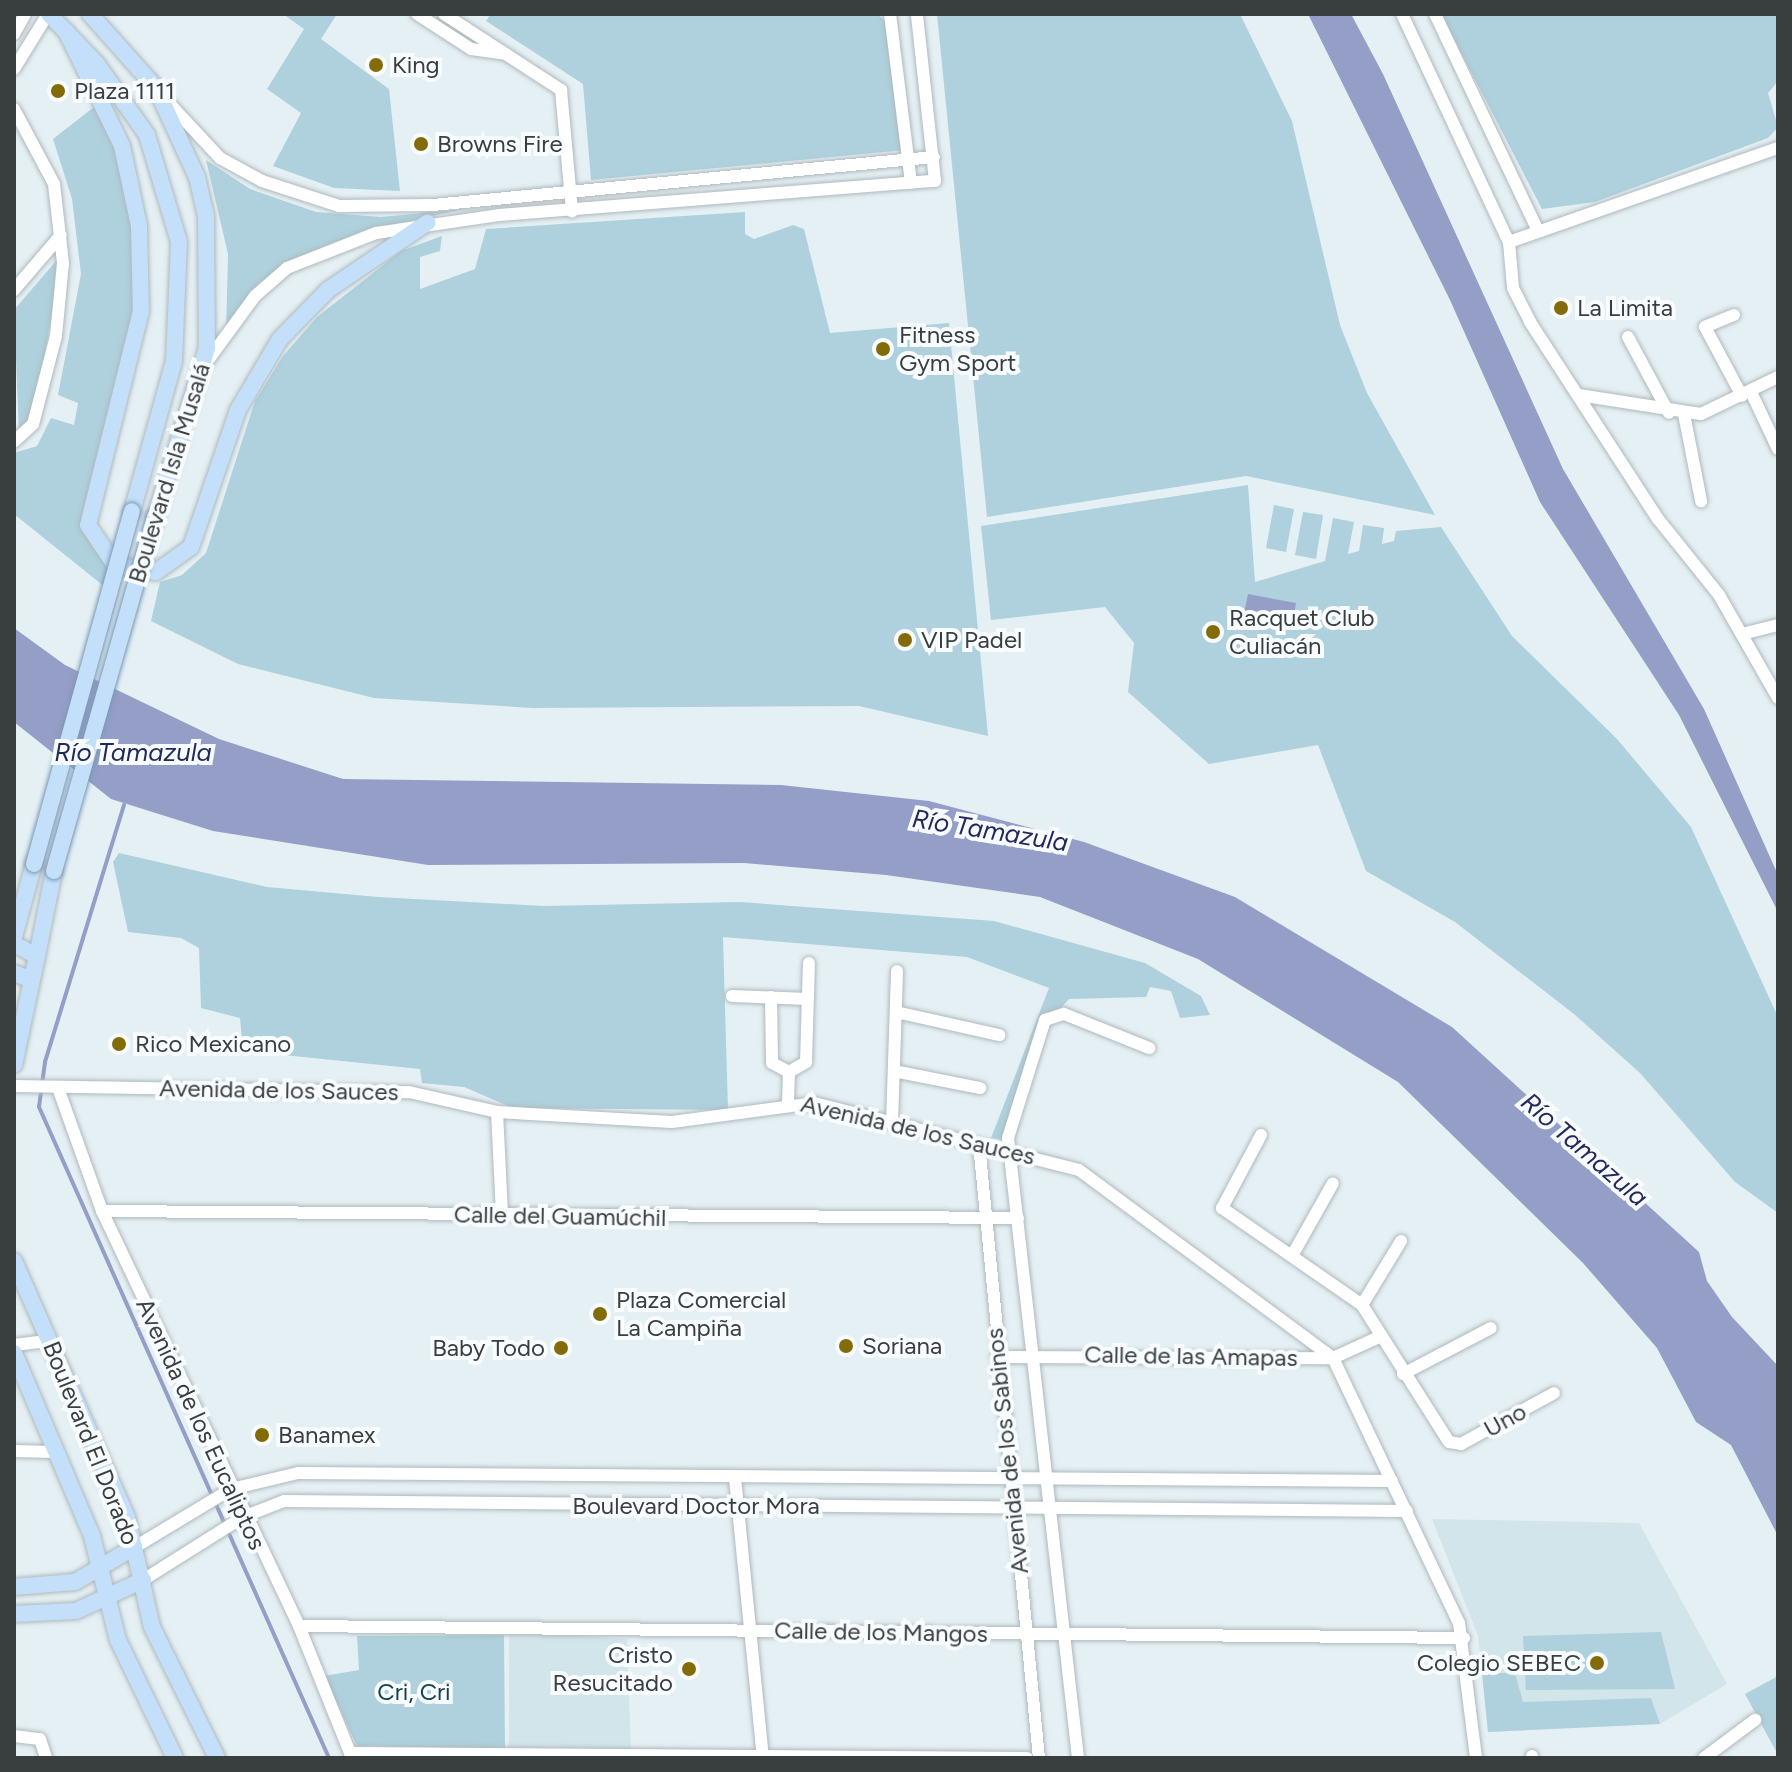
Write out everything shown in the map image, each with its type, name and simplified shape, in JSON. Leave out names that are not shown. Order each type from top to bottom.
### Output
[{"type":"main road","name":"Boulevard Isla Musalá","points":[[14,937],[174,361],[179,242],[147,135],[66,31],[48,14]]},
{"type":"main road","name":"Boulevard Isla Musalá","points":[[37,956],[54,871],[155,517],[204,366],[211,318],[206,216],[197,177],[156,88],[90,14]]},
{"type":"main road","points":[[66,31],[122,146],[139,226],[141,311],[88,525],[115,565],[156,572],[191,547],[238,410],[280,339],[340,280],[427,223]]},
{"type":"main road","points":[[14,888],[33,869]]},
{"type":"main road","points":[[14,944],[37,956],[14,1065]]},
{"type":"main road","points":[[14,973],[32,980]]},
{"type":"main road","name":"Boulevard El Dorado","points":[[14,1261],[135,1547],[152,1627],[217,1758]]},
{"type":"main road","name":"Boulevard El Dorado","points":[[14,1353],[103,1567],[118,1640],[175,1758]]},
{"type":"main road","name":"Boulevard Doctor Mora","points":[[14,1587],[75,1582],[135,1547]]},
{"type":"main road","name":"Boulevard Doctor Mora","points":[[14,1614],[76,1611],[110,1600],[143,1580]]},
{"type":"street","points":[[14,34],[25,14]]},
{"type":"street","points":[[14,69],[48,14]]},
{"type":"street","points":[[417,14],[471,49],[506,54]]},
{"type":"street","points":[[444,14],[561,90],[572,212]]},
{"type":"street","points":[[890,14],[911,183]]},
{"type":"street","points":[[204,366],[255,296],[287,268],[355,239],[427,223],[935,181],[917,14]]},
{"type":"street","points":[[1402,14],[1509,242],[1513,288],[1579,395],[1742,634],[1778,698]]},
{"type":"street","points":[[1435,14],[1538,231]]},
{"type":"street","points":[[156,88],[220,158],[309,199],[390,208],[934,157]]},
{"type":"street","points":[[14,109],[54,184],[61,235],[56,336],[33,424],[14,442]]},
{"type":"street","points":[[1509,242],[1778,148]]},
{"type":"street","points":[[14,290],[61,235]]},
{"type":"street","points":[[1734,315],[1705,327],[1778,449]]},
{"type":"street","points":[[1628,337],[1669,413]]},
{"type":"street","points":[[1579,395],[1684,414],[1746,394],[1778,377]]},
{"type":"street","points":[[1684,414],[1701,501]]},
{"type":"street","points":[[1742,634],[1778,625]]},
{"type":"street","points":[[789,1072],[806,1062],[809,963]]},
{"type":"street","points":[[892,1123],[897,971]]},
{"type":"street","points":[[732,996],[808,999]]},
{"type":"street","points":[[771,997],[772,1063],[789,1072]]},
{"type":"street","points":[[896,1012],[999,1035]]},
{"type":"street","points":[[1010,1152],[1045,1020],[1064,1014],[1149,1048]]},
{"type":"street","points":[[894,1071],[980,1088]]},
{"type":"street","points":[[788,1101],[789,1072]]},
{"type":"street","name":"Avenida de los Sauces","points":[[20,1087],[409,1092],[497,1112],[700,1122],[788,1101],[892,1123],[1079,1170],[1111,1189],[1333,1358],[1464,1638],[1476,1758]]},
{"type":"street","name":"Avenida de los Eucaliptos","points":[[54,1088],[102,1211],[228,1491],[299,1626],[351,1755]]},
{"type":"street","points":[[497,1112],[502,1215]]},
{"type":"street","points":[[1261,1135],[1222,1208],[1293,1254],[1362,1305],[1403,1374],[1491,1328]]},
{"type":"street","name":"Avenida de los Sabinos","points":[[979,1144],[997,1357],[1039,1758]]},
{"type":"street","name":"Avenida de los Sabinos","points":[[1010,1152],[1078,1758]]},
{"type":"street","points":[[1293,1254],[1333,1183]]},
{"type":"street","name":"Calle del Guamúchil","points":[[102,1211],[1018,1218]]},
{"type":"street","points":[[1362,1305],[1401,1241]]},
{"type":"street","name":"Calle de las Amapas","points":[[997,1357],[1333,1358],[1381,1336]]},
{"type":"street","points":[[14,1345],[49,1341]]},
{"type":"street","name":"Uno","points":[[1403,1374],[1455,1445],[1554,1393]]},
{"type":"street","points":[[14,1451],[55,1452]]},
{"type":"street","name":"Boulevard Doctor Mora","points":[[135,1547],[228,1491],[298,1473],[1392,1481]]},
{"type":"street","points":[[735,1478],[763,1757]]},
{"type":"street","name":"Boulevard Doctor Mora","points":[[143,1580],[241,1518],[284,1501],[1407,1511]]},
{"type":"street","name":"Calle de los Mangos","points":[[299,1626],[1464,1638]]},
{"type":"street","points":[[1711,1756],[1755,1720]]},
{"type":"street","points":[[14,1736],[40,1739],[46,1758]]},
{"type":"street","points":[[351,1755],[1027,1758]]},
{"type":"shaded area","name":"Colegio SEBEC","points":[[1432,1519],[1639,1523],[1727,1684],[1660,1724],[1488,1732],[1478,1636]]},
{"type":"shaded area","points":[[509,1631],[627,1639],[631,1750],[509,1747]]},
{"type":"green space","points":[[283,14],[337,14],[321,39],[389,89],[400,191],[334,188],[273,166],[301,113],[267,89],[304,29]]},
{"type":"green space","points":[[491,14],[878,14],[889,26],[905,150],[591,180],[583,84],[486,21]]},
{"type":"green space","points":[[937,14],[1240,14],[1292,121],[1340,325],[1367,393],[1435,515],[1246,476],[987,517]]},
{"type":"green space","points":[[1441,14],[1778,14],[1778,81],[1768,93],[1778,127],[1768,138],[1595,202],[1542,209]]},
{"type":"green space","points":[[94,107],[115,143],[134,214],[138,290],[87,534],[111,570],[105,587],[14,514],[14,453],[37,446],[51,418],[74,425],[78,403],[58,395],[81,274],[72,199],[53,139]]},
{"type":"green space","points":[[206,160],[250,189],[316,212],[381,217],[465,209],[363,231],[316,250],[295,261],[226,333],[228,254]]},
{"type":"green space","points":[[745,212],[745,234],[754,239],[793,225],[804,229],[830,333],[949,323],[988,736],[859,706],[532,708],[374,698],[238,664],[151,621],[160,582],[182,575],[206,553],[255,401],[283,356],[317,317],[401,251],[442,236],[440,251],[420,257],[420,289],[475,269],[486,229]]},
{"type":"green space","points":[[62,254],[35,412],[19,434],[14,310]]},
{"type":"green space","points":[[1248,485],[1255,582],[1325,561],[1333,518],[1354,522],[1348,554],[1359,551],[1363,525],[1384,528],[1382,544],[1394,541],[1396,531],[1441,527],[1512,636],[1617,739],[1691,827],[1778,1017],[1778,1213],[1735,1182],[1640,1073],[1574,1014],[1455,922],[1366,871],[1318,745],[1209,764],[1128,692],[1134,643],[1105,607],[991,620],[981,526]]},
{"type":"green space","points":[[1274,505],[1294,509],[1286,552],[1266,548]]},
{"type":"green space","points":[[1303,512],[1323,515],[1316,559],[1295,555]]},
{"type":"green space","points":[[119,853],[267,887],[378,897],[543,906],[740,902],[994,921],[1145,963],[1201,996],[1210,1015],[1180,1018],[1171,991],[1150,987],[1146,997],[1069,999],[1051,1019],[1004,1140],[991,1138],[1049,988],[967,957],[723,937],[728,1110],[513,1108],[464,1087],[422,1083],[420,1069],[243,1051],[240,1018],[201,1008],[199,948],[181,938],[128,932],[113,862]]},
{"type":"green space","name":"Colegio SEBEC","points":[[1661,1632],[1675,1689],[1526,1690],[1523,1636]]},
{"type":"green space","name":"Cri, Cri","points":[[504,1635],[505,1749],[357,1746],[324,1676],[359,1670],[357,1636]]},
{"type":"green space","name":"Colegio SEBEC","points":[[1482,1673],[1515,1673],[1523,1702],[1651,1698],[1660,1724],[1488,1732]]},
{"type":"green space","points":[[1778,1676],[1778,1755],[1745,1694]]},
{"type":"water","points":[[1308,14],[1351,14],[1383,74],[1563,469],[1704,709],[1778,875],[1778,912],[1679,715],[1540,502],[1450,300]]},
{"type":"water","points":[[1248,594],[1296,603],[1292,628],[1243,619]]},
{"type":"water","name":"Río Tamazula","points":[[14,628],[65,665],[219,739],[343,779],[781,785],[929,801],[1084,842],[1235,897],[1452,1027],[1699,1252],[1707,1281],[1732,1317],[1778,1366],[1778,1536],[1731,1445],[1696,1422],[1657,1348],[1583,1263],[1398,1082],[1198,959],[1040,897],[886,875],[744,863],[428,865],[213,831],[111,799],[14,722]]},
{"type":"waterway","points":[[124,805],[45,1062],[39,1107],[329,1758]]},
{"type":"place","name":"King","points":[[376,65]]},
{"type":"place","name":"Plaza 1111","points":[[58,91]]},
{"type":"place","name":"Browns Fire","points":[[421,144]]},
{"type":"place","name":"La Limita","points":[[1561,308]]},
{"type":"place","name":"Fitness Gym Sport","points":[[883,349]]},
{"type":"place","name":"Racquet Club Culiacán","points":[[1213,632]]},
{"type":"place","name":"VIP Padel","points":[[905,640]]},
{"type":"place","name":"Rico Mexicano","points":[[119,1044]]},
{"type":"place","name":"Plaza Comercial La Campiña","points":[[600,1314]]},
{"type":"place","name":"Soriana","points":[[846,1346]]},
{"type":"place","name":"Baby Todo","points":[[561,1348]]},
{"type":"place","name":"Banamex","points":[[262,1435]]},
{"type":"place","name":"Colegio SEBEC","points":[[1597,1663]]},
{"type":"place","name":"Cristo Resucitado","points":[[689,1669]]}]
